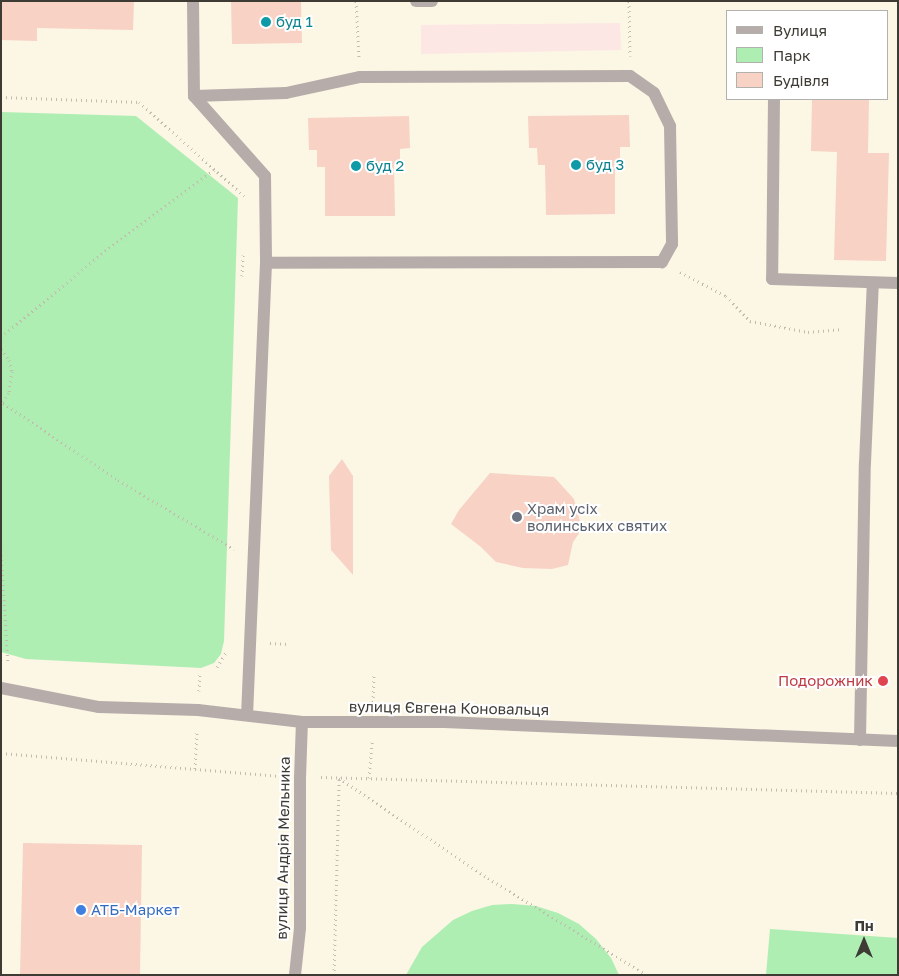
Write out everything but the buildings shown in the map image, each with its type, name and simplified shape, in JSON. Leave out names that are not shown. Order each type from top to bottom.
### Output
[{"type":"street","points":[[192,1],[194,96],[265,176],[266,263],[247,714]]},
{"type":"street","points":[[416,1],[432,1]]},
{"type":"street","points":[[194,96],[286,93],[360,77],[630,76],[654,93],[670,126],[672,244],[662,262],[266,263]]},
{"type":"street","points":[[774,100],[772,279],[898,283]]},
{"type":"street","points":[[860,740],[864,463],[873,283]]},
{"type":"street","name":"вулиця Євгена Коновальця","points":[[1,688],[99,707],[247,714],[302,722],[444,722],[898,742]]},
{"type":"street","name":"вулиця Андрія Мельника","points":[[295,975],[300,928],[302,722]]},
{"type":"path","points":[[356,1],[360,77]]},
{"type":"path","points":[[629,1],[630,76]]},
{"type":"path","points":[[1,97],[139,102],[244,195]]},
{"type":"path","points":[[1,337],[82,270],[214,169]]},
{"type":"path","points":[[662,262],[726,296],[750,321],[808,332],[844,329]]},
{"type":"path","points":[[1,349],[9,360],[12,371],[9,393],[2,404],[118,480],[235,549]]},
{"type":"path","points":[[1,550],[8,664]]},
{"type":"path","points":[[1,753],[300,778],[339,777],[898,793]]},
{"type":"path","points":[[334,975],[339,777]]},
{"type":"path","points":[[339,777],[488,878],[647,975]]},
{"type":"shaded area","points":[[620,23],[621,50],[421,54],[421,25]]},
{"type":"green space","points":[[1,112],[136,116],[238,198],[224,641],[221,654],[214,663],[201,668],[26,659],[1,652]]},
{"type":"green space","points":[[492,905],[536,906],[558,913],[579,924],[596,939],[611,958],[619,975],[406,975],[422,947],[453,920],[472,911]]},
{"type":"green space","points":[[770,929],[898,938],[898,975],[766,975]]},
{"type":"place","name":"буд 1","points":[[266,22]]},
{"type":"place","name":"буд 3","points":[[576,165]]},
{"type":"place","name":"буд 2","points":[[356,166]]},
{"type":"place","name":"Храм усіх волинських святих","points":[[517,517]]},
{"type":"place","name":"Подорожник","points":[[883,681]]},
{"type":"place","name":"АТБ-Маркет","points":[[81,910]]}]
